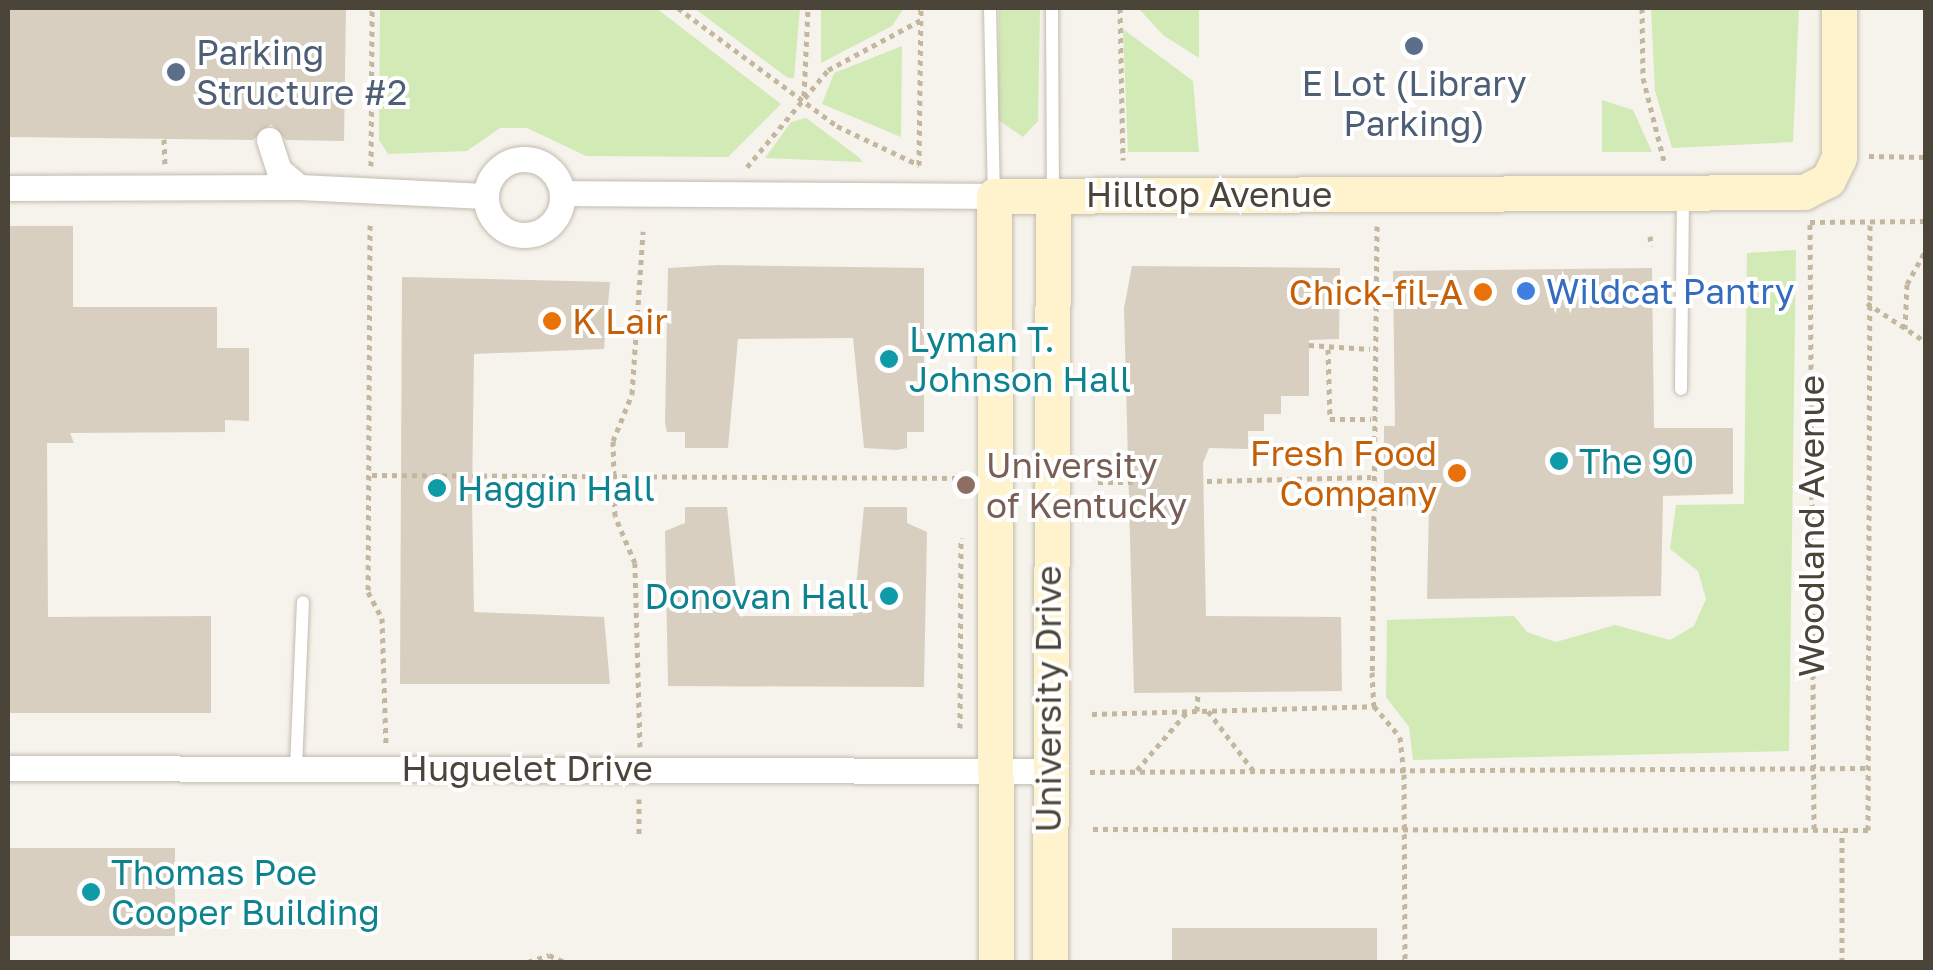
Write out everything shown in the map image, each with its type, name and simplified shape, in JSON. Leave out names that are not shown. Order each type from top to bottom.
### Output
[{"type":"street","points":[[1839,157],[1840,8]]},
{"type":"street","points":[[269,140],[279,170],[299,187]]},
{"type":"street","name":"Hilltop Avenue","points":[[562,193],[994,196],[1804,192],[1828,180],[1839,157]]},
{"type":"street","points":[[523,158],[545,164],[562,193],[556,217],[525,235],[501,228],[485,196],[501,166],[523,158]]},
{"type":"street","points":[[8,188],[299,187],[485,196]]},
{"type":"street","name":"University Drive","points":[[1050,962],[1046,771],[1053,195]]},
{"type":"street","name":"University Drive","points":[[994,196],[996,962]]},
{"type":"street","name":"Huguelet Drive","points":[[8,768],[1046,771]]},
{"type":"lane","points":[[990,8],[994,196]]},
{"type":"lane","points":[[1052,8],[1053,195]]},
{"type":"lane","points":[[1682,389],[1683,194]]},
{"type":"lane","points":[[296,768],[303,602]]},
{"type":"path","points":[[371,166],[372,8]]},
{"type":"path","points":[[678,8],[804,99],[919,165],[921,8]]},
{"type":"path","points":[[804,99],[811,8]]},
{"type":"path","points":[[1120,8],[1123,160]]},
{"type":"path","points":[[1642,8],[1643,78],[1664,162]]},
{"type":"path","points":[[746,167],[837,62],[921,20]]},
{"type":"path","points":[[1839,157],[1926,157]]},
{"type":"path","points":[[1092,829],[1868,830],[1870,222],[1926,221]]},
{"type":"path","name":"Woodland Avenue","points":[[1814,830],[1810,222],[1870,222]]},
{"type":"path","points":[[370,225],[372,474],[368,592],[382,618],[386,746]]},
{"type":"path","points":[[1377,226],[1370,349],[1374,706],[1400,737],[1405,828],[1404,962]]},
{"type":"path","points":[[640,750],[635,563],[615,516],[612,441],[632,394],[643,231]]},
{"type":"path","points":[[1650,236],[1651,246]]},
{"type":"path","points":[[1906,329],[1906,284],[1926,250]]},
{"type":"path","points":[[1867,304],[1926,342]]},
{"type":"path","points":[[1309,345],[1370,349]]},
{"type":"path","points":[[1328,349],[1330,418],[1371,418]]},
{"type":"path","points":[[372,474],[961,478]]},
{"type":"path","points":[[1208,481],[1371,477]]},
{"type":"path","points":[[1098,482],[1140,482]]},
{"type":"path","points":[[1197,712],[1198,693]]},
{"type":"path","points":[[1092,714],[1374,706]]},
{"type":"path","points":[[1208,711],[1255,773]]},
{"type":"path","points":[[1135,772],[1187,712]]},
{"type":"path","points":[[1090,772],[1404,774],[1868,768]]},
{"type":"path","points":[[638,799],[639,836]]},
{"type":"path","points":[[1842,831],[1842,962]]},
{"type":"path","points":[[528,962],[548,955],[565,962]]},
{"type":"green space","points":[[380,8],[656,8],[781,104],[728,157],[586,156],[527,128],[500,128],[467,151],[388,154],[379,140]]},
{"type":"green space","points":[[694,8],[800,8],[794,78],[788,78]]},
{"type":"green space","points":[[821,8],[902,11],[892,26],[821,63]]},
{"type":"green space","points":[[999,8],[1040,8],[1038,121],[1023,137],[998,120]]},
{"type":"green space","points":[[1138,8],[1199,8],[1199,58],[1163,35]]},
{"type":"green space","points":[[1651,8],[1799,8],[1793,142],[1672,148],[1655,91]]},
{"type":"green space","points":[[1123,29],[1193,81],[1199,152],[1128,152]]},
{"type":"green space","points":[[902,46],[901,137],[822,104],[834,73]]},
{"type":"green space","points":[[1602,100],[1633,110],[1652,152],[1602,152]]},
{"type":"green space","points":[[806,118],[862,162],[765,158],[791,122]]},
{"type":"green space","points":[[1796,250],[1789,751],[1413,760],[1409,727],[1386,697],[1387,620],[1514,616],[1527,632],[1556,642],[1615,625],[1670,640],[1694,626],[1706,599],[1698,571],[1670,549],[1676,505],[1744,504],[1747,253]]},
{"type":"building","name":"Parking Structure #2","points":[[8,8],[346,8],[344,141],[286,140],[271,124],[253,140],[8,137]]},
{"type":"building","points":[[8,226],[73,226],[73,307],[217,307],[217,348],[249,348],[249,421],[225,420],[225,432],[70,433],[74,443],[47,443],[48,617],[211,616],[211,713],[8,713]]},
{"type":"building","points":[[1132,266],[1340,268],[1339,339],[1309,340],[1309,396],[1281,396],[1281,414],[1264,414],[1264,431],[1248,431],[1248,449],[1209,448],[1203,463],[1206,616],[1341,617],[1342,691],[1134,693],[1124,308]]},
{"type":"building","name":"Lyman T. Johnson Hall","points":[[668,268],[924,268],[924,432],[907,432],[907,448],[864,448],[853,338],[738,339],[728,448],[685,448],[685,432],[667,432],[665,423]]},
{"type":"building","name":"The 90","points":[[1652,268],[1654,428],[1733,428],[1733,494],[1663,496],[1661,596],[1427,599],[1429,505],[1384,506],[1384,426],[1395,426],[1393,271]]},
{"type":"building","name":"Haggin Hall","points":[[402,277],[610,282],[604,349],[474,354],[472,499],[474,612],[604,617],[610,684],[400,684]]},
{"type":"building","name":"Donovan Hall","points":[[685,507],[727,507],[739,616],[853,616],[864,507],[907,507],[907,523],[927,532],[924,687],[668,686],[665,531],[685,523]]},
{"type":"building","name":"Thomas Poe Cooper Building","points":[[8,848],[175,848],[175,936],[8,936]]},
{"type":"building","points":[[1172,928],[1377,928],[1377,962],[1172,962]]},
{"type":"place","name":"E Lot (Library Parking)","points":[[1414,46]]},
{"type":"place","name":"Parking Structure #2","points":[[176,72]]},
{"type":"place","name":"Wildcat Pantry","points":[[1526,291]]},
{"type":"place","name":"Chick-fil-A","points":[[1483,292]]},
{"type":"place","name":"K Lair","points":[[552,321]]},
{"type":"place","name":"Lyman T. Johnson Hall","points":[[889,359]]},
{"type":"place","name":"The 90","points":[[1559,461]]},
{"type":"place","name":"Fresh Food Company","points":[[1457,473]]},
{"type":"place","name":"University of Kentucky","points":[[966,485]]},
{"type":"place","name":"Haggin Hall","points":[[437,488]]},
{"type":"place","name":"Donovan Hall","points":[[889,596]]},
{"type":"place","name":"Thomas Poe Cooper Building","points":[[91,892]]}]
